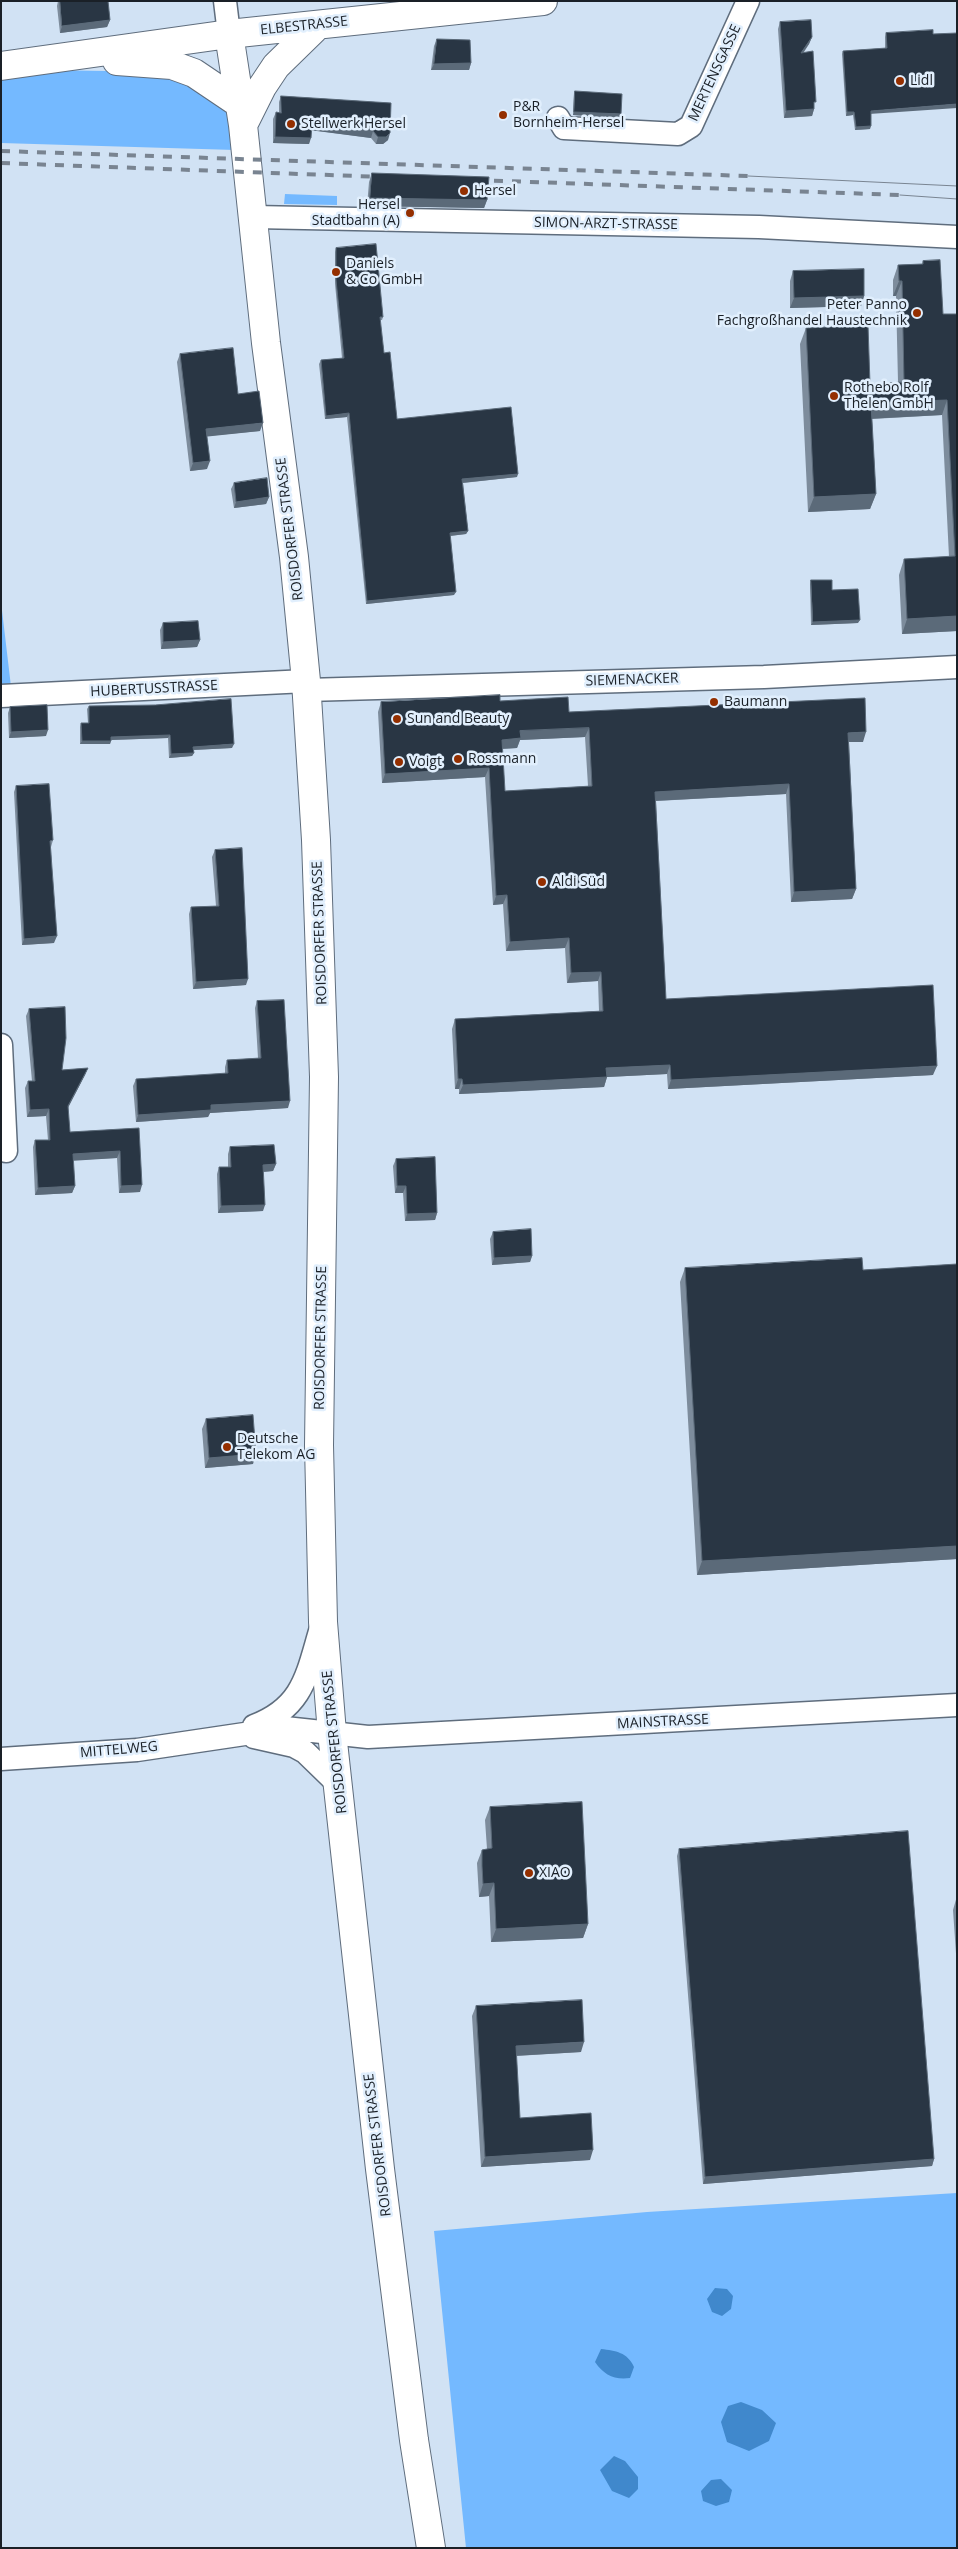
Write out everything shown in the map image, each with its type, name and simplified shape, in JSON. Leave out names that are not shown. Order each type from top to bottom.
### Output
[{"type":"main road","name":"ELBESTRASSE","points":[[1,66],[229,34],[543,1]]},
{"type":"main road","points":[[242,115],[276,66],[317,26]]},
{"type":"main road","name":"ROISDORFER STRASSE","points":[[229,34],[242,115],[266,343],[294,557],[307,685],[316,840],[324,1077],[319,1445],[323,1622],[332,1733],[380,2169],[414,2440],[431,2548]]},
{"type":"main road","name":"ELBESTRASSE","points":[[66,58],[172,66],[194,73],[242,115]]},
{"type":"street","points":[[225,1],[229,34]]},
{"type":"street","name":"MERTENSGASSE","points":[[558,118],[564,128],[678,134],[691,126],[748,1]]},
{"type":"street","name":"SIMON-ARZT-STRASSE","points":[[254,217],[759,227],[957,237]]},
{"type":"street","name":"SIEMENACKER","points":[[307,685],[764,676],[957,667]]},
{"type":"street","name":"HUBERTUSSTRASSE","points":[[1,696],[307,685]]},
{"type":"street","points":[[1,1045],[6,1151]]},
{"type":"street","name":"MITTELWEG","points":[[236,1734],[270,1720],[285,1710],[296,1697],[305,1680],[323,1622]]},
{"type":"street","name":"MAINSTRASSE","points":[[368,1737],[957,1705]]},
{"type":"street","name":"MITTELWEG","points":[[1,1758],[137,1750],[285,1728],[368,1737]]},
{"type":"street","name":"MITTELWEG","points":[[236,1734],[294,1746],[305,1752],[339,1785]]},
{"type":"shaded area","points":[[44,70],[171,72],[216,98],[228,114],[235,150],[1,143],[1,75]]},
{"type":"shaded area","points":[[285,194],[337,196],[337,205],[284,204]]},
{"type":"shaded area","points":[[1,602],[12,695],[1,696]]},
{"type":"shaded area","points":[[957,2193],[957,2548],[466,2548],[434,2231],[647,2212]]},
{"type":"shaded area","points":[[715,2288],[727,2289],[733,2296],[731,2309],[722,2316],[712,2312],[707,2299]]},
{"type":"shaded area","points":[[601,2349],[616,2352],[628,2358],[634,2367],[630,2378],[610,2376],[602,2370],[595,2362]]},
{"type":"shaded area","points":[[741,2402],[762,2410],[776,2423],[769,2441],[749,2451],[727,2442],[721,2422],[728,2406]]},
{"type":"shaded area","points":[[614,2456],[625,2461],[638,2477],[638,2489],[629,2498],[612,2491],[600,2470]]},
{"type":"shaded area","points":[[721,2479],[732,2490],[729,2502],[716,2506],[703,2501],[701,2491],[711,2480]]},
{"type":"building","points":[[60,1],[108,1],[110,20],[62,26]]},
{"type":"building","points":[[811,20],[812,37],[801,53],[813,51],[816,102],[814,102],[814,109],[786,111],[780,22]]},
{"type":"building","name":"Lidl","points":[[933,30],[933,34],[957,33],[957,104],[871,111],[871,126],[856,127],[854,112],[847,112],[843,51],[887,48],[886,33]]},
{"type":"building","points":[[437,39],[470,40],[471,63],[434,64]]},
{"type":"building","points":[[575,91],[622,94],[621,114],[574,112]]},
{"type":"building","points":[[281,96],[391,103],[390,133],[386,137],[378,137],[373,131],[312,124],[311,138],[275,137],[276,112],[281,113]]},
{"type":"building","points":[[372,173],[489,177],[487,200],[370,198]]},
{"type":"building","points":[[376,244],[383,317],[380,317],[384,353],[390,352],[397,419],[511,407],[518,474],[462,479],[468,531],[450,533],[456,592],[367,601],[349,413],[326,416],[321,360],[344,358],[336,280],[336,248]]},
{"type":"building","points":[[940,260],[943,314],[957,314],[957,616],[907,619],[904,559],[955,556],[947,400],[871,403],[876,494],[814,497],[806,328],[868,325],[870,384],[904,382],[902,281],[899,281],[898,265],[923,264],[923,261]]},
{"type":"building","points":[[864,269],[864,296],[794,298],[793,271]]},
{"type":"building","points":[[233,348],[238,394],[259,391],[263,423],[206,429],[210,461],[193,463],[180,354]]},
{"type":"building","points":[[267,478],[269,497],[236,502],[234,483]]},
{"type":"building","points":[[811,580],[832,580],[832,590],[858,589],[860,620],[813,622]]},
{"type":"building","points":[[198,621],[200,640],[163,642],[163,623]]},
{"type":"building","points":[[500,695],[500,701],[568,697],[569,712],[865,698],[866,732],[848,733],[856,889],[794,892],[789,784],[655,792],[666,999],[933,985],[937,1066],[671,1080],[670,1065],[606,1068],[607,1077],[463,1085],[462,1079],[458,1079],[455,1019],[603,1011],[601,972],[571,973],[569,938],[510,942],[507,895],[496,896],[489,768],[385,774],[381,702]],"holes":[[[589,728],[592,786],[505,791],[502,740],[521,738],[520,731]]]},
{"type":"building","points":[[231,699],[234,744],[193,747],[194,753],[171,754],[170,735],[111,737],[111,741],[82,741],[81,723],[89,723],[89,706],[155,705]]},
{"type":"building","points":[[47,705],[48,730],[11,732],[10,707]]},
{"type":"building","points":[[49,784],[53,840],[50,841],[57,936],[24,939],[16,786]]},
{"type":"building","points":[[242,848],[248,979],[196,982],[191,907],[219,906],[215,850]]},
{"type":"building","points":[[284,1000],[290,1101],[211,1105],[211,1110],[138,1115],[136,1079],[228,1073],[227,1060],[261,1058],[257,1001]]},
{"type":"building","points":[[65,1007],[66,1038],[62,1070],[88,1068],[68,1106],[70,1132],[139,1128],[142,1185],[121,1186],[120,1151],[73,1154],[75,1186],[38,1188],[35,1140],[50,1140],[49,1109],[30,1110],[28,1081],[35,1081],[29,1009]]},
{"type":"building","points":[[274,1145],[276,1164],[263,1165],[265,1205],[221,1206],[219,1167],[231,1167],[230,1147]]},
{"type":"building","points":[[435,1157],[437,1213],[407,1214],[406,1186],[397,1186],[396,1159]]},
{"type":"building","points":[[531,1229],[532,1256],[494,1258],[493,1232]]},
{"type":"building","points":[[862,1258],[863,1270],[957,1264],[957,1546],[702,1561],[685,1268]]},
{"type":"building","name":"Deutsche Telekom AG","points":[[253,1415],[256,1454],[209,1458],[206,1419]]},
{"type":"building","name":"XIAO","points":[[582,1802],[588,1924],[496,1929],[494,1883],[483,1884],[482,1866],[482,1850],[492,1848],[490,1807]]},
{"type":"building","points":[[908,1831],[934,2159],[705,2177],[679,1849]]},
{"type":"building","points":[[582,2000],[584,2042],[516,2046],[520,2118],[591,2113],[593,2150],[485,2157],[476,2006]]},
{"type":"tram line","points":[[748,176],[957,186]]},
{"type":"tram line","points":[[900,195],[957,199]]},
{"type":"railway","points":[[1,151],[748,176]]},
{"type":"railway","points":[[1,163],[383,177]]},
{"type":"railway","points":[[476,180],[900,195]]},
{"type":"place","name":"Lidl","points":[[900,81]]},
{"type":"place","name":"P&R Bornheim-Hersel","points":[[503,115]]},
{"type":"place","name":"Stellwerk Hersel","points":[[291,124]]},
{"type":"place","name":"Hersel","points":[[464,191]]},
{"type":"place","name":"Hersel Stadtbahn (A)","points":[[410,213]]},
{"type":"place","name":"Daniels & Co GmbH","points":[[336,272]]},
{"type":"place","name":"Peter Panno Fachgroßhandel Haustechnik","points":[[917,313]]},
{"type":"place","name":"Rothebo Rolf Thelen GmbH","points":[[834,396]]},
{"type":"place","name":"Baumann","points":[[714,702]]},
{"type":"place","name":"Sun and Beauty","points":[[397,719]]},
{"type":"place","name":"Rossmann","points":[[458,759]]},
{"type":"place","name":"Voigt","points":[[399,762]]},
{"type":"place","name":"Aldi Süd","points":[[542,882]]},
{"type":"place","name":"Deutsche Telekom AG","points":[[227,1447]]},
{"type":"place","name":"XIAO","points":[[529,1873]]}]
